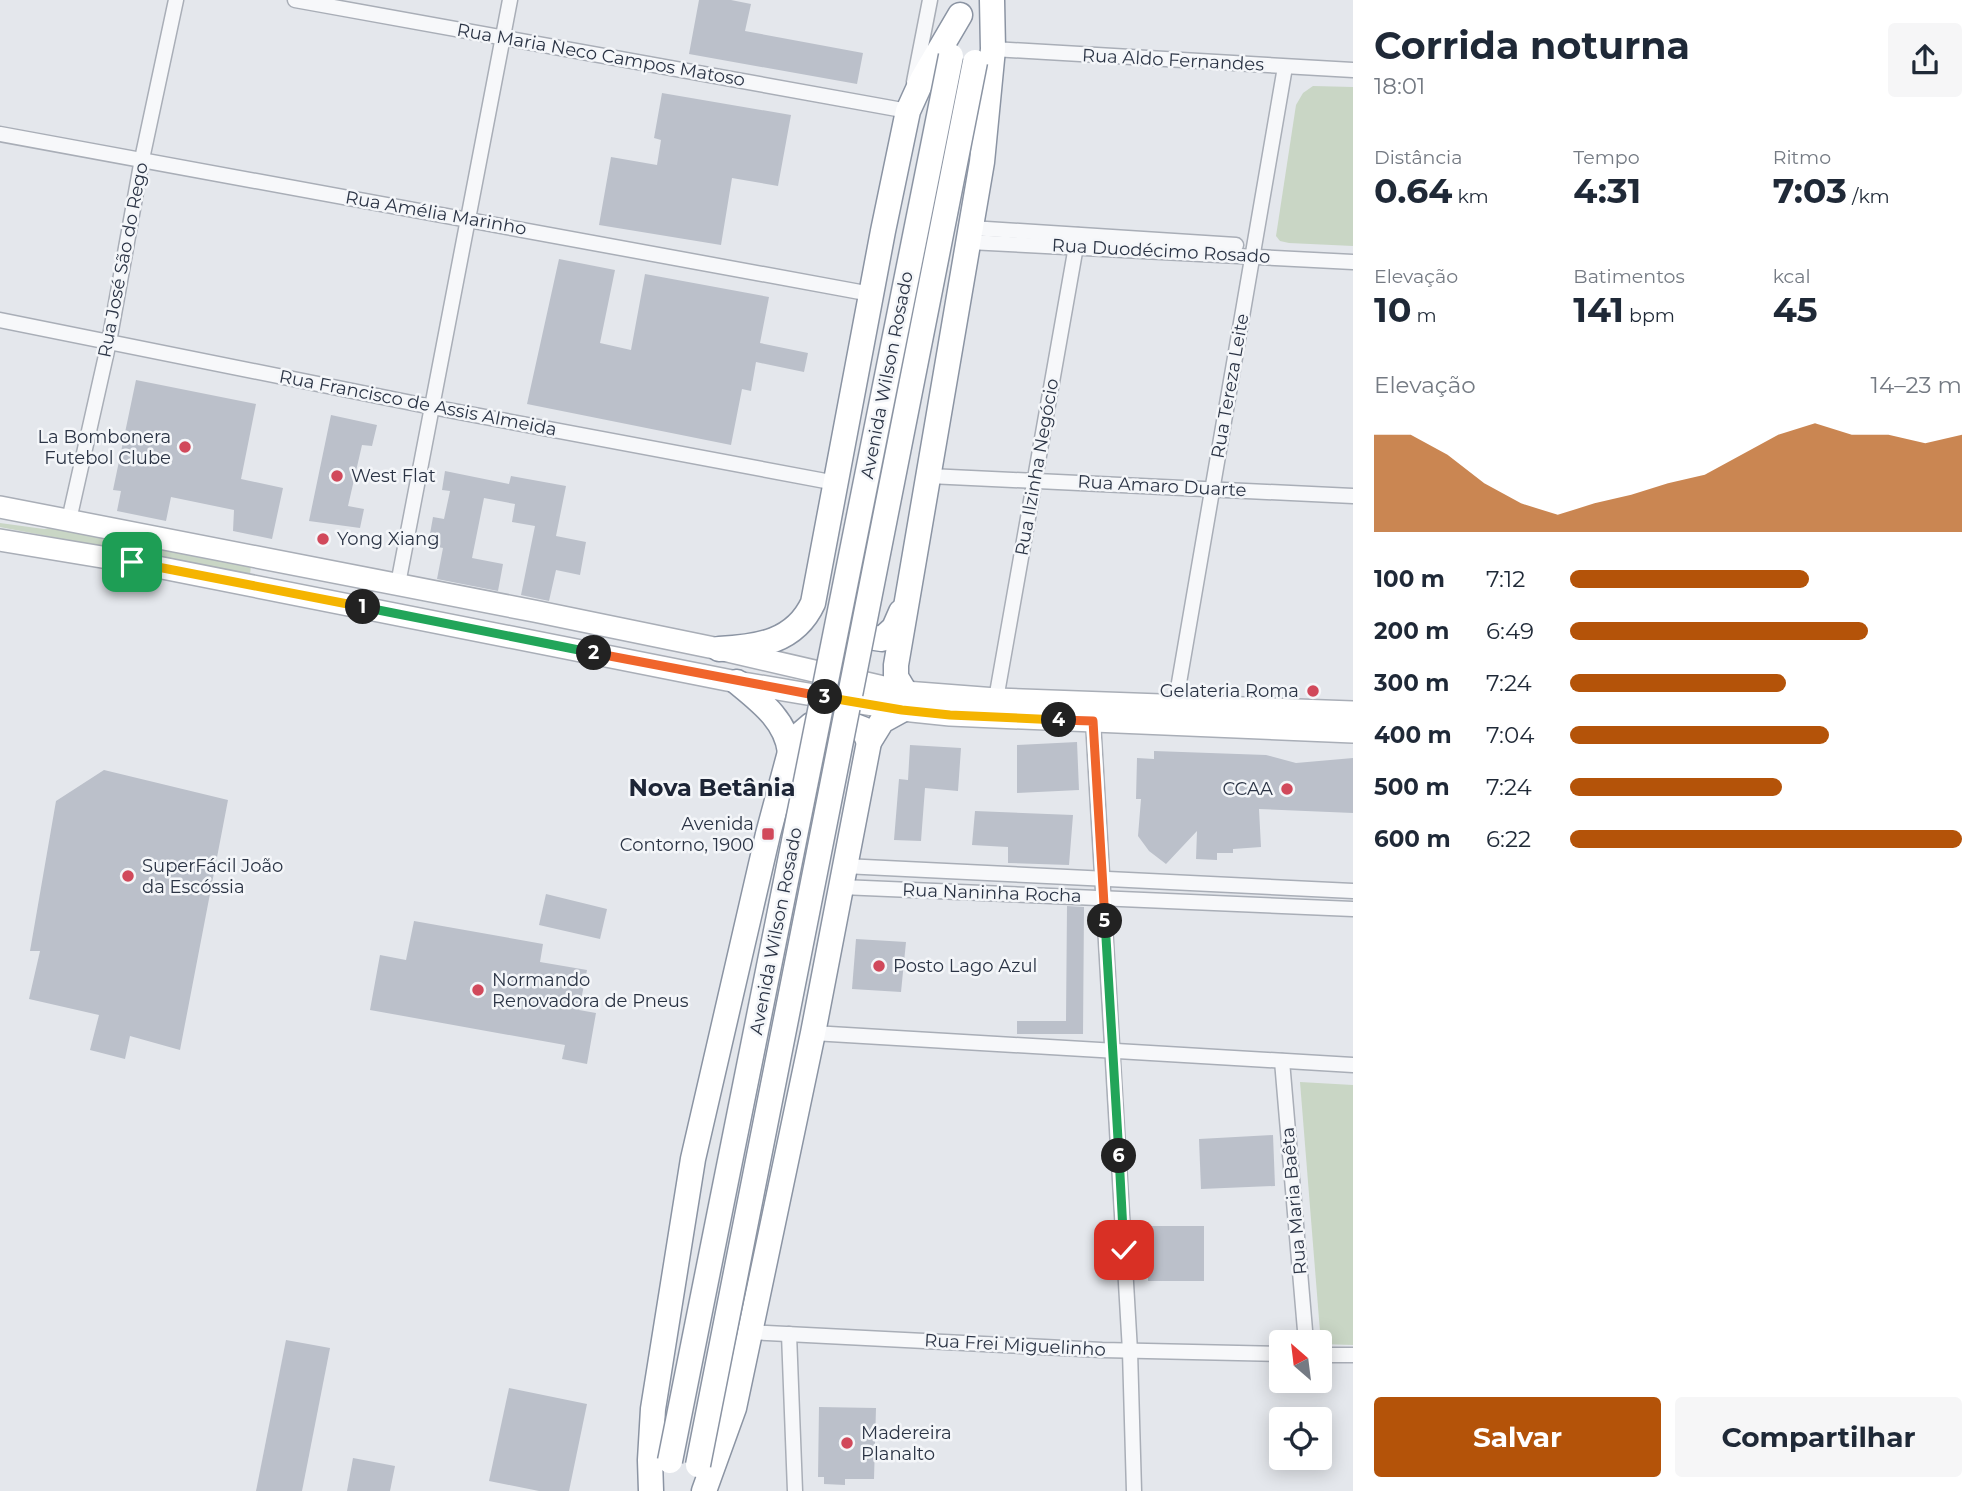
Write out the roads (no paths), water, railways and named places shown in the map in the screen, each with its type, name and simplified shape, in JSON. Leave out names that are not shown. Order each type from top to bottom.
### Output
[{"type":"highway","name":"Avenida Wilson Rosado","points":[[665,1491],[973,56],[990,0]]},
{"type":"highway","points":[[719,649],[756,647],[788,633],[807,616],[813,603],[908,111],[961,8]]},
{"type":"highway","name":"Avenida Wilson Rosado","points":[[692,1491],[973,56],[961,8]]},
{"type":"highway","points":[[704,1491],[734,1408],[813,1033],[869,742],[882,721],[904,701],[896,677],[896,665],[982,162],[973,56]]},
{"type":"highway","points":[[819,573],[820,613],[828,627],[842,634],[882,639],[894,628],[909,595]]},
{"type":"highway","points":[[737,682],[773,714],[783,728],[790,752]]},
{"type":"highway","points":[[651,1491],[653,1409],[693,1159],[768,834],[790,752],[797,737],[805,729],[822,721],[842,721],[863,729],[869,742]]},
{"type":"main road","points":[[0,507],[719,649],[950,715],[1353,732]]},
{"type":"main road","points":[[0,518],[26,522],[45,516]]},
{"type":"main road","points":[[0,540],[260,587],[737,682],[904,701],[996,699],[1353,712]]},
{"type":"main road","points":[[260,587],[261,576],[271,569],[313,575],[350,574]]},
{"type":"main road","points":[[428,620],[465,617],[528,629],[535,624],[534,611]]},
{"type":"street","name":"Rua José São do Rego","points":[[69,520],[109,342],[142,159],[176,0]]},
{"type":"street","name":"Rua Maria Neco Campos Matoso","points":[[295,0],[908,111]]},
{"type":"street","points":[[398,584],[510,0]]},
{"type":"street","points":[[908,111],[930,0]]},
{"type":"street","name":"Rua Aldo Fernandes","points":[[973,56],[1353,70]]},
{"type":"street","name":"Rua Tereza Leite","points":[[1175,706],[1285,67]]},
{"type":"street","name":"Rua Amélia Marinho","points":[[0,134],[871,294]]},
{"type":"street","name":"Rua Duodécimo Rosado","points":[[970,235],[1253,251],[1353,252]]},
{"type":"street","name":"Rua Ilzinha Negócio","points":[[996,699],[1077,241]]},
{"type":"street","name":"Rua Duodécimo Rosado","points":[[1253,251],[1353,262]]},
{"type":"street","name":"Rua Francisco de Assis Almeida","points":[[0,320],[432,407],[836,483]]},
{"type":"street","name":"Rua Amaro Duarte","points":[[929,476],[1212,487],[1353,496]]},
{"type":"street","points":[[1093,721],[1130,1350],[1134,1491]]},
{"type":"street","name":"Rua Naninha Rocha","points":[[843,876],[1103,880],[1353,891]]},
{"type":"street","name":"Rua Naninha Rocha","points":[[843,876],[1104,897],[1353,909]]},
{"type":"street","points":[[813,1033],[1353,1065]]},
{"type":"street","name":"Rua Maria Baêta","points":[[1282,1060],[1305,1330]]},
{"type":"street","name":"Rua Frei Miguelinho","points":[[750,1332],[1130,1350],[1269,1354]]},
{"type":"street","points":[[789,1334],[795,1491]]},
{"type":"street","points":[[1332,1355],[1353,1356]]},
{"type":"place","name":"La Bombonera Futebol Clube","points":[[185,447]]},
{"type":"place","name":"West Flat","points":[[337,476]]},
{"type":"place","name":"Yong Xiang","points":[[323,539]]},
{"type":"place","name":"Gelateria Roma","points":[[1313,691]]},
{"type":"place","name":"CCAA","points":[[1287,789]]},
{"type":"place","name":"Avenida Contorno, 1900","points":[[768,834]]},
{"type":"place","name":"SuperFácil João da Escóssia","points":[[128,876]]},
{"type":"place","name":"Posto Lago Azul","points":[[879,966]]},
{"type":"place","name":"Normando Renovadora de Pneus","points":[[478,990]]},
{"type":"place","name":"Madereira Planalto","points":[[847,1443]]},
{"type":"district","name":"Nova Betânia","points":[[712,787]]}]
